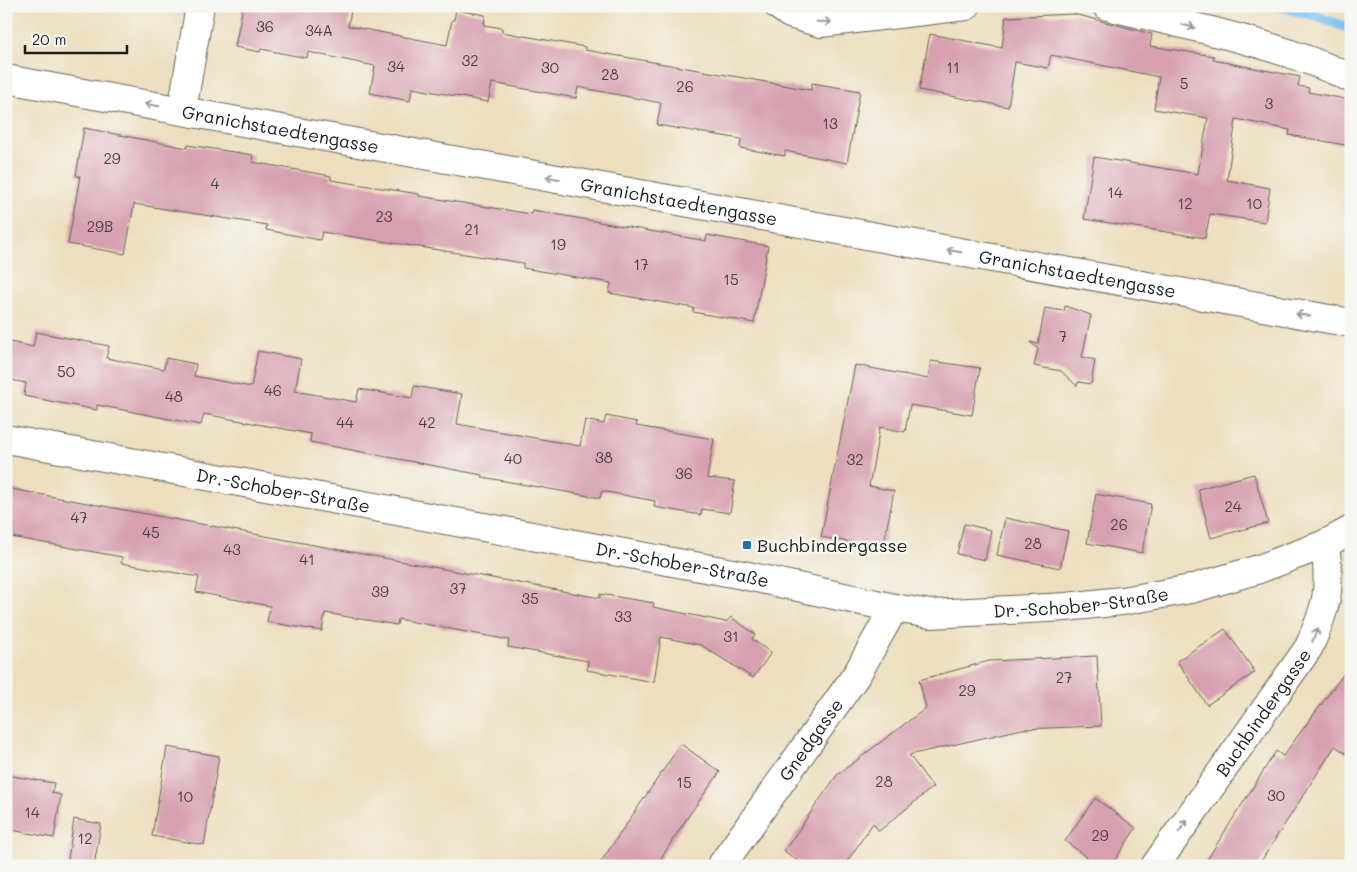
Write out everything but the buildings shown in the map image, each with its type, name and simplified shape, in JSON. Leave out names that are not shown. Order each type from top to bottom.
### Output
[{"type":"street","points":[[182,110],[200,6]]},
{"type":"street","points":[[779,6],[790,14],[821,23],[966,6]]},
{"type":"street","points":[[1107,6],[1217,33],[1318,63],[1351,78]]},
{"type":"street","name":"Granichstaedtengasse","points":[[6,79],[1351,323]]},
{"type":"street","name":"Dr.-Schober-Straße","points":[[6,439],[743,575],[894,608],[931,614],[1066,607],[1122,601],[1191,589],[1259,569],[1325,544],[1351,530]]},
{"type":"street","name":"Buchbindergasse","points":[[1155,866],[1309,647],[1325,611],[1330,581],[1325,544]]},
{"type":"street","name":"Gnedgasse","points":[[721,866],[857,674],[894,608]]},
{"type":"waterway","points":[[1277,6],[1316,16],[1351,29]]},
{"type":"place","name":"Buchbindergasse","points":[[747,545]]}]
